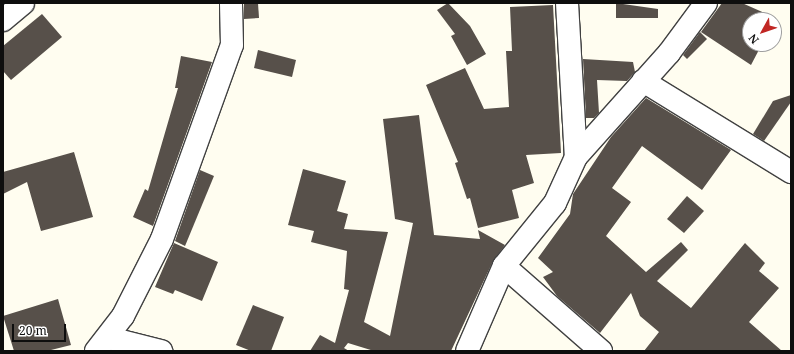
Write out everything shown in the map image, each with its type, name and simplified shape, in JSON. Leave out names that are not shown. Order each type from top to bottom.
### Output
[{"type":"street","points":[[3,20],[23,3]]},
{"type":"street","points":[[161,351],[103,344],[162,240],[190,167],[232,45],[231,3]]},
{"type":"street","points":[[567,3],[576,157]]},
{"type":"street","points":[[467,351],[504,266],[555,203],[576,157],[643,81],[706,3]]},
{"type":"street","points":[[643,81],[791,172]]},
{"type":"street","points":[[504,266],[601,351]]},
{"type":"building","points":[[244,3],[258,3],[259,18],[244,19]]},
{"type":"building","points":[[448,3],[470,26],[486,54],[467,65],[451,36],[455,34],[437,10]]},
{"type":"building","points":[[616,3],[658,9],[658,18],[616,18]]},
{"type":"building","points":[[722,3],[742,3],[762,12],[742,12],[742,52],[758,52],[751,65],[701,32]]},
{"type":"building","points":[[553,5],[561,153],[526,155],[534,183],[512,190],[519,218],[478,228],[470,198],[467,199],[455,163],[458,162],[426,85],[465,68],[484,109],[509,107],[506,51],[512,51],[510,7]]},
{"type":"building","points":[[42,14],[62,37],[11,80],[3,71],[3,46]]},
{"type":"building","points":[[700,32],[707,39],[687,59],[683,55]]},
{"type":"building","points":[[258,50],[296,60],[292,77],[254,68]]},
{"type":"building","points":[[181,56],[212,62],[153,226],[133,217],[145,189],[148,191],[178,88],[175,88]]},
{"type":"building","points":[[583,59],[633,62],[635,72],[627,81],[597,80],[599,113],[594,118],[586,118]]},
{"type":"building","points":[[791,95],[791,102],[764,141],[753,134],[773,101]]},
{"type":"building","points":[[646,98],[731,150],[702,190],[642,146],[612,188],[631,202],[606,236],[646,272],[681,242],[688,250],[657,281],[691,308],[745,243],[765,263],[759,271],[779,288],[749,322],[782,351],[644,351],[659,332],[640,316],[631,293],[600,333],[557,296],[543,277],[553,272],[538,258],[570,214],[573,194],[611,137]]},
{"type":"building","points":[[419,115],[434,235],[480,239],[478,230],[505,245],[493,261],[451,351],[374,351],[348,343],[344,348],[349,351],[310,351],[320,335],[335,343],[349,290],[344,289],[347,251],[311,242],[314,231],[288,225],[303,169],[346,181],[337,211],[348,214],[344,229],[388,232],[364,322],[390,336],[413,223],[395,219],[383,119]]},
{"type":"building","points":[[74,152],[93,217],[41,231],[27,182],[3,194],[3,172]]},
{"type":"building","points":[[200,170],[214,176],[185,246],[175,241]]},
{"type":"building","points":[[687,196],[704,211],[684,233],[667,219]]},
{"type":"building","points":[[174,243],[218,262],[202,301],[175,290],[173,294],[155,287]]},
{"type":"building","points":[[58,299],[71,345],[47,351],[14,351],[3,316]]},
{"type":"building","points":[[253,305],[284,317],[271,351],[251,351],[236,345]]}]
